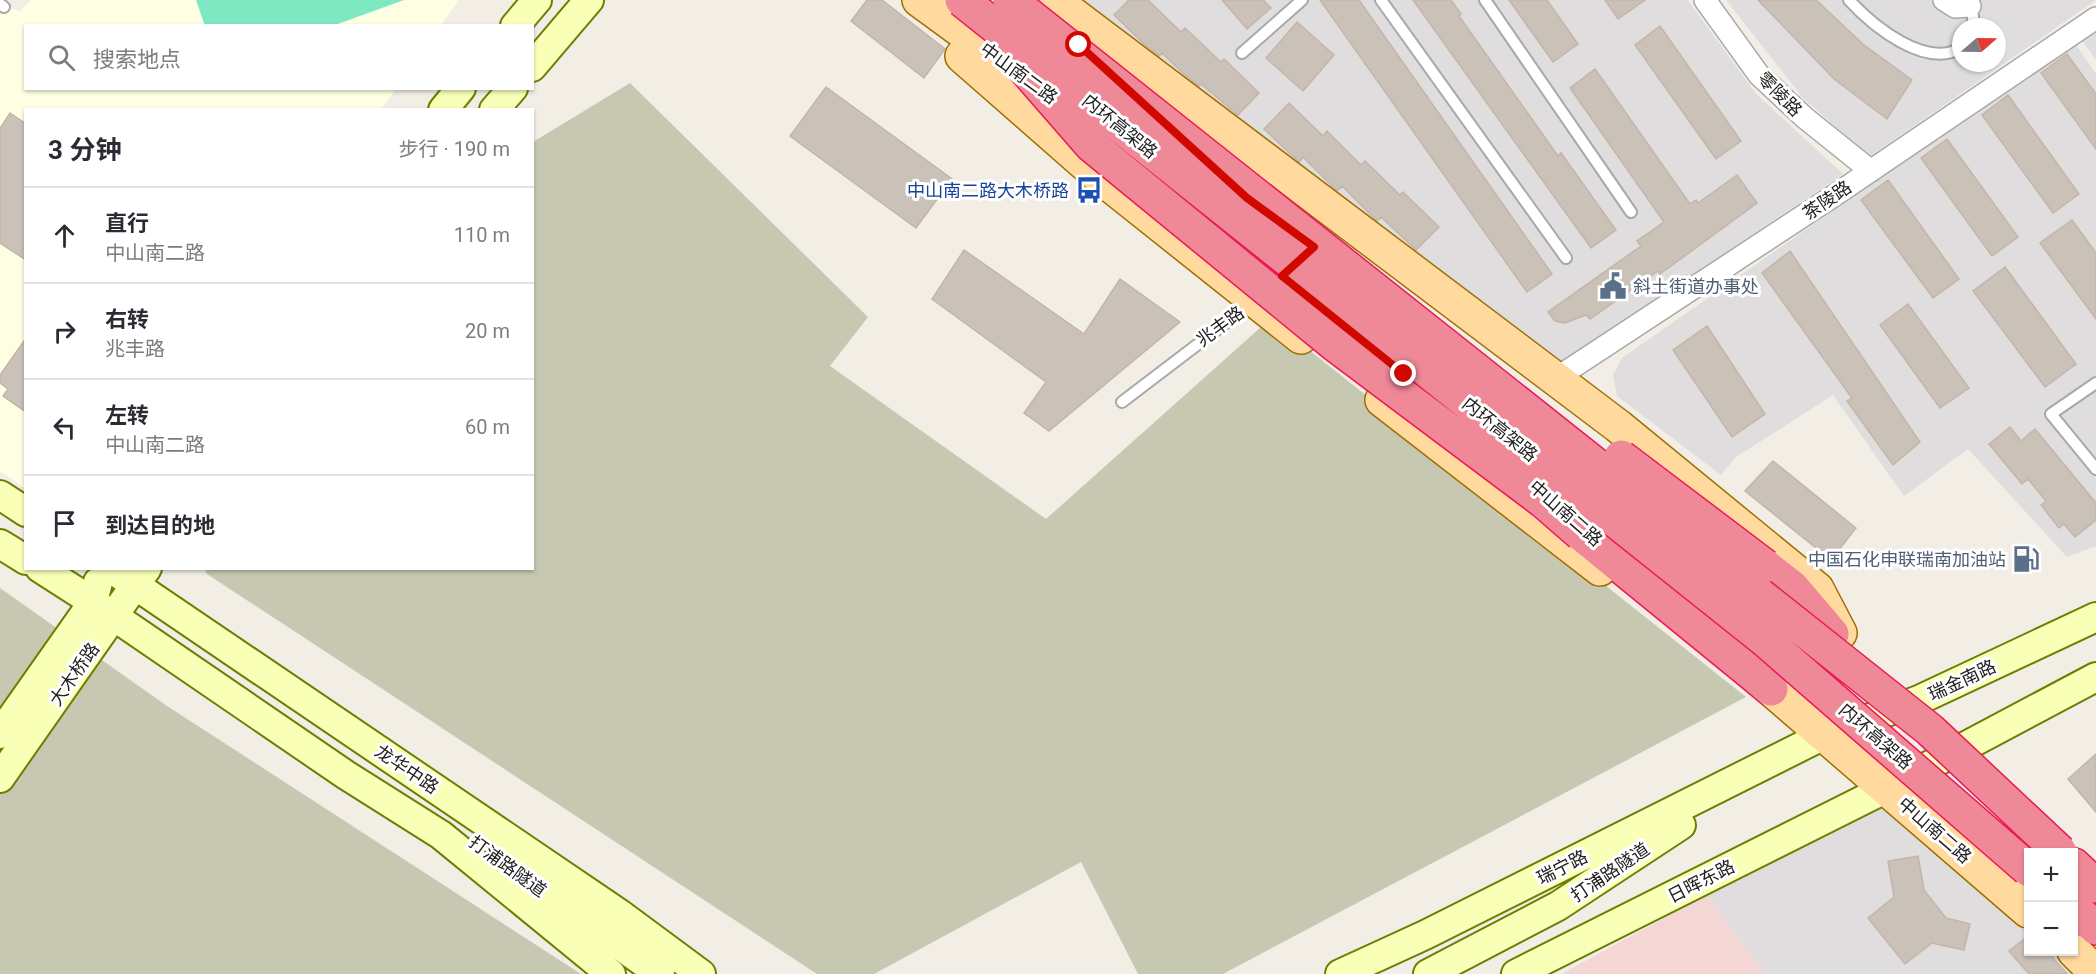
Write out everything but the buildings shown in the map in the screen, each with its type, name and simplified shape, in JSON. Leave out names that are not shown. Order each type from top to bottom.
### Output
[{"type":"highway","name":"内环高架路","points":[[1010,0],[1930,730],[2056,848]]},
{"type":"highway","points":[[1015,0],[1191,119],[1618,454],[1766,566],[1792,587],[1840,640]]},
{"type":"highway","name":"内环高架路","points":[[964,2],[1765,640],[2024,866]]},
{"type":"highway","points":[[964,2],[1091,145],[1334,344],[1543,501],[1771,689]]},
{"type":"highway","points":[[2078,870],[2096,886]]},
{"type":"highway","points":[[2078,912],[2096,928]]},
{"type":"main road","points":[[517,24],[537,0]]},
{"type":"main road","points":[[534,65],[589,0]]},
{"type":"main road","name":"中山南二路","points":[[897,0],[1100,177],[1255,301],[1614,580],[1771,689]]},
{"type":"main road","name":"中山南二路","points":[[919,0],[1118,145],[1404,374],[2024,908]]},
{"type":"main road","points":[[1027,0],[1247,198],[1919,700],[1965,746],[2096,866]]},
{"type":"main road","points":[[1054,0],[1618,426],[1817,589],[1840,640]]},
{"type":"main road","points":[[445,108],[459,90]]},
{"type":"main road","points":[[496,108],[511,90]]},
{"type":"main road","points":[[0,495],[24,511]]},
{"type":"main road","points":[[0,544],[24,559]]},
{"type":"main road","name":"龙华中路","points":[[43,570],[104,609],[346,775],[441,835],[611,974]]},
{"type":"main road","name":"大木桥路","points":[[0,778],[104,609],[101,570]]},
{"type":"main road","name":"龙华中路","points":[[117,570],[141,577],[621,914],[701,974]]},
{"type":"main road","name":"大木桥路","points":[[0,734],[104,609],[141,577]]},
{"type":"main road","name":"瑞金南路","points":[[1824,735],[1919,700],[2096,617]]},
{"type":"main road","points":[[1887,788],[2096,677]]},
{"type":"main road","points":[[1783,757],[1824,735]]},
{"type":"main road","name":"打浦路隧道","points":[[1428,974],[1558,906],[1783,757]]},
{"type":"main road","name":"瑞宁路","points":[[1340,974],[1425,935],[1783,757]]},
{"type":"main road","name":"打浦路隧道","points":[[346,775],[465,835],[660,974]]},
{"type":"main road","name":"日晖东路","points":[[1516,974],[1887,788]]},
{"type":"main road","points":[[2078,956],[2096,973]]},
{"type":"street","name":"零陵路","points":[[1706,0],[1759,75],[1805,118],[1871,171]]},
{"type":"street","points":[[1944,0],[1955,7],[1970,11]]},
{"type":"street","name":"茶陵路","points":[[1555,379],[1871,171],[2096,18]]},
{"type":"lane","points":[[1242,53],[1302,0]]},
{"type":"lane","points":[[1381,0],[1566,258]]},
{"type":"lane","points":[[1485,0],[1631,212]]},
{"type":"lane","points":[[1849,0],[1866,18],[1894,38],[1928,53],[1952,53]]},
{"type":"lane","name":"兆丰路","points":[[1122,402],[1255,301],[1314,247]]},
{"type":"lane","points":[[2096,383],[2051,414],[2096,469]]},
{"type":"shaded area","points":[[31,0],[459,0],[442,24],[24,24],[24,90],[395,90],[382,108],[24,108],[24,487],[0,471],[0,6],[20,11]]},
{"type":"shaded area","points":[[1067,0],[1688,0],[1756,94],[1843,174],[1546,373]]},
{"type":"shaded area","points":[[1726,0],[2096,0],[2006,62],[2006,18],[1952,18],[1952,72],[1992,72],[1869,157],[1803,98]]},
{"type":"shaded area","points":[[2096,23],[2096,60],[2078,35]]},
{"type":"shaded area","points":[[2074,42],[2096,74],[2096,546],[2067,557],[1968,449],[1904,496],[1833,395],[1736,457],[1721,475],[1617,396],[1613,375],[1622,358]]},
{"type":"shaded area","points":[[630,83],[868,317],[830,366],[1046,519],[1270,319],[1746,697],[1223,974],[1138,974],[1081,862],[874,974],[817,974],[207,574],[205,570],[534,570],[534,141]]},
{"type":"shaded area","points":[[0,588],[167,706],[581,974],[0,974]]},
{"type":"shaded area","points":[[1889,803],[2024,921],[2024,956],[2064,956],[2082,974],[1765,974],[1707,895]]},
{"type":"shaded area","points":[[1707,895],[1765,974],[1561,974]]},
{"type":"green space","points":[[196,0],[404,0],[338,24],[204,24]]},
{"type":"place","name":"中山南二路大木桥路","points":[[1089,190]]},
{"type":"place","name":"斜土街道办事处","points":[[1613,286]]},
{"type":"place","name":"中国石化申联瑞南加油站","points":[[2026,559]]},
{"type":"route","points":[[1079,45],[1247,198],[1314,247],[1282,276],[1404,374]]}]
